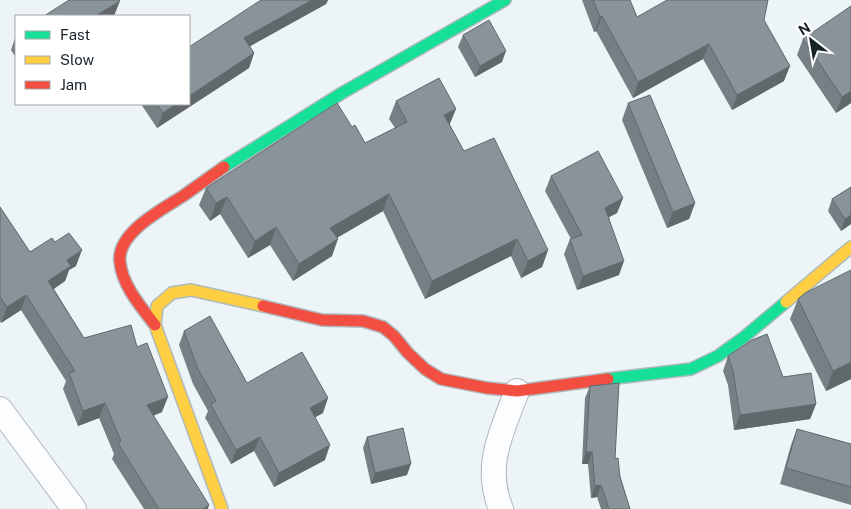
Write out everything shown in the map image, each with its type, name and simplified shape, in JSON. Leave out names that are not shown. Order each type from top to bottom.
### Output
[{"type":"street","points":[[222,509],[155,325],[131,291],[122,270],[120,252],[127,238],[140,226],[218,170],[322,105],[505,0]]},
{"type":"street","points":[[155,325],[157,306],[172,294],[190,290],[322,320],[363,321],[383,327],[394,336],[408,354],[425,369],[441,379],[487,388],[517,391],[691,369],[718,356],[743,338],[851,247]]},
{"type":"street","points":[[501,509],[498,502],[493,468],[496,446],[517,391]]},
{"type":"street","points":[[0,409],[74,509]]},
{"type":"building","points":[[69,0],[120,1],[97,15],[46,15]]},
{"type":"building","points":[[261,0],[312,0],[244,38],[254,53],[190,95],[190,46]]},
{"type":"building","points":[[593,0],[630,0],[637,17],[667,0],[768,0],[764,20],[790,66],[737,95],[709,44],[638,82],[602,16],[600,17]]},
{"type":"building","points":[[851,6],[851,91],[842,97],[803,39]]},
{"type":"building","points":[[489,20],[506,51],[480,66],[463,35]]},
{"type":"building","points":[[439,78],[456,109],[444,115],[464,151],[494,138],[548,250],[528,261],[517,239],[432,281],[389,194],[330,228],[338,239],[299,264],[276,227],[255,241],[227,197],[216,203],[206,188],[337,103],[352,127],[355,125],[365,143],[407,122],[396,101]]},
{"type":"building","points":[[650,95],[695,203],[673,212],[628,103]]},
{"type":"building","points":[[158,105],[175,105],[163,113]]},
{"type":"building","points":[[598,151],[623,198],[605,208],[624,261],[583,276],[570,239],[582,235],[551,176]]},
{"type":"building","points":[[851,187],[851,215],[845,219],[832,199]]},
{"type":"building","points":[[0,207],[30,252],[52,238],[55,242],[69,233],[82,250],[67,260],[71,266],[48,281],[84,338],[131,325],[137,347],[147,343],[168,397],[147,405],[209,505],[203,509],[159,509],[118,443],[121,441],[105,403],[83,411],[69,373],[75,371],[26,295],[7,307],[0,297]]},
{"type":"building","points":[[851,270],[851,362],[833,371],[798,299],[805,293]]},
{"type":"building","points":[[210,316],[247,383],[302,352],[328,398],[310,408],[330,445],[279,473],[260,437],[236,450],[212,407],[211,404],[216,401],[198,369],[184,331]]},
{"type":"building","points":[[767,334],[783,377],[811,373],[816,404],[740,415],[733,371],[728,356],[752,340]]},
{"type":"building","points":[[619,383],[615,459],[618,458],[620,477],[630,509],[609,509],[601,485],[595,486],[592,452],[586,452],[590,386]]},
{"type":"building","points":[[403,428],[411,464],[375,473],[367,437]]},
{"type":"building","points":[[797,429],[851,444],[851,487],[786,468]]},
{"type":"traffic: fast","points":[[224,167],[342,93],[505,0]]},
{"type":"traffic: fast","points":[[608,379],[691,369],[718,356],[786,302]]},
{"type":"traffic: slow","points":[[786,302],[851,247]]},
{"type":"traffic: slow","points":[[222,509],[155,325],[157,306],[172,293],[191,290],[263,306]]},
{"type":"traffic: jam","points":[[155,325],[124,279],[120,262],[121,251],[125,241],[142,223],[224,167]]},
{"type":"traffic: jam","points":[[263,306],[322,320],[363,321],[383,327],[425,369],[441,379],[487,388],[517,391],[608,379]]}]
